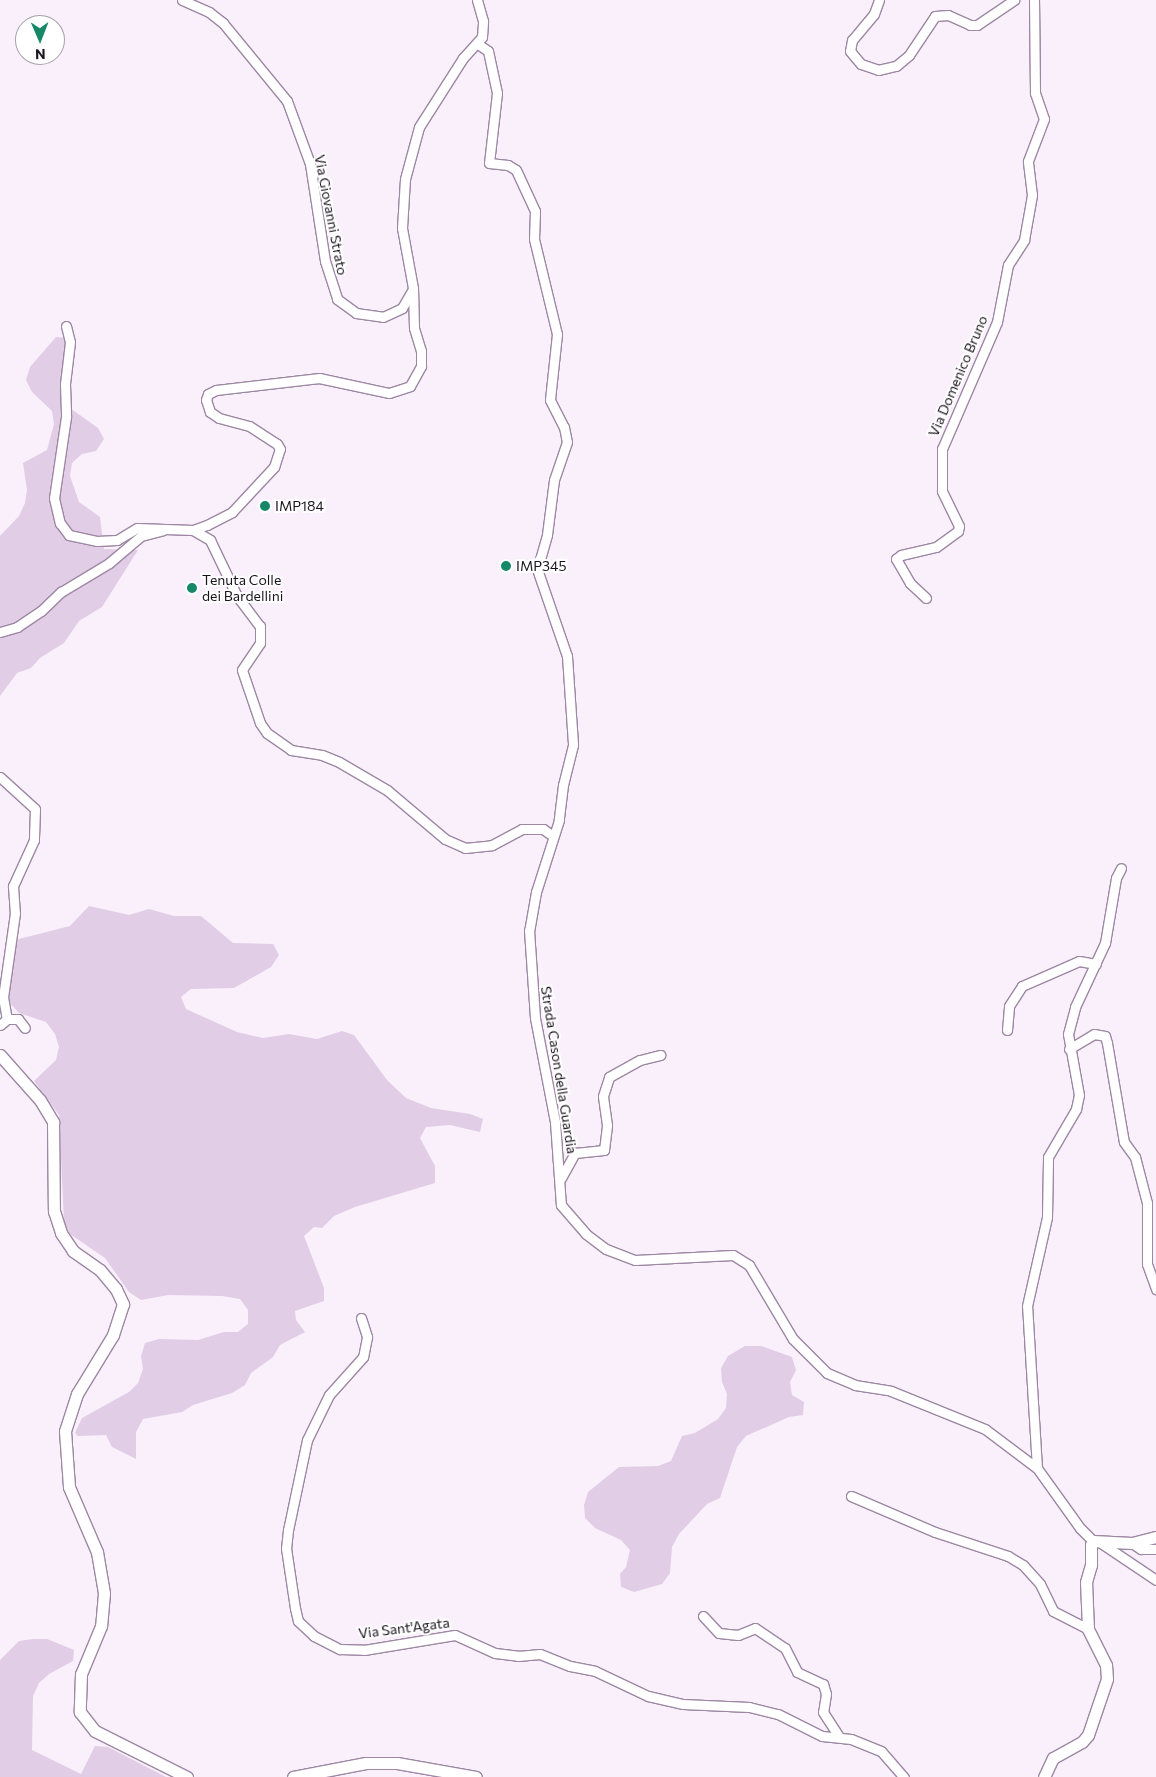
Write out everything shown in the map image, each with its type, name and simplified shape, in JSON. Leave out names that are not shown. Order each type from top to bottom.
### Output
[{"type":"street","name":"Via Giovanni Strato","points":[[182,0],[209,12],[223,23],[287,101],[310,164],[325,261],[337,299],[349,309],[368,317],[390,316],[407,303],[412,288]]},
{"type":"street","points":[[192,530],[232,512],[274,467],[280,449],[249,426],[219,418],[210,412],[206,406],[208,394],[227,387],[318,378],[374,392],[395,392],[410,386],[421,366],[413,319],[412,288],[402,228],[405,179],[419,127],[463,58],[478,44],[484,30],[477,0]]},
{"type":"street","points":[[879,0],[874,14],[852,40],[850,51],[861,64],[878,70],[896,66],[909,55],[935,16],[948,15],[970,25],[977,25],[1014,0]]},
{"type":"street","name":"Via Domenico Bruno","points":[[926,598],[905,577],[896,560],[901,555],[936,548],[958,532],[959,526],[942,491],[942,449],[997,322],[1008,265],[1024,240],[1032,195],[1028,161],[1044,120],[1035,93],[1034,0]]},
{"type":"street","name":"Strada Cason della Guardia","points":[[478,44],[488,51],[497,93],[489,163],[508,165],[516,170],[535,211],[537,256],[557,334],[550,400],[564,427],[567,442],[554,480],[547,535],[537,570],[567,656],[573,745],[553,836],[529,930],[535,1018],[555,1122],[561,1178],[561,1205],[586,1234],[606,1249],[635,1260],[733,1255],[749,1265],[793,1339],[827,1373],[855,1385],[890,1391],[985,1429],[1037,1468],[1080,1528],[1096,1541],[1156,1580]]},
{"type":"street","points":[[66,326],[70,342],[65,384],[66,417],[54,498],[60,523],[69,535],[109,542],[137,528],[169,528],[192,530],[210,540],[237,596],[260,626],[260,643],[242,670],[260,723],[268,733],[291,750],[322,755],[340,762],[412,808],[445,839],[464,848],[492,845],[522,829],[543,829],[553,836]]},
{"type":"street","points":[[0,632],[17,627],[41,612],[61,592],[109,563],[141,536],[169,528]]},
{"type":"street","points":[[0,777],[35,809],[34,840],[13,886],[15,913],[3,997],[4,1022],[18,1019],[25,1028]]},
{"type":"street","points":[[1037,1468],[1027,1306],[1047,1218],[1048,1157],[1068,1124],[1079,1095],[1069,1049],[1072,1017],[1105,943],[1116,878],[1121,868]]},
{"type":"street","points":[[1007,1030],[1009,1006],[1022,986],[1073,963],[1096,964]]},
{"type":"street","points":[[1069,1049],[1094,1034],[1104,1036],[1107,1043],[1124,1142],[1135,1157],[1147,1203],[1146,1258],[1156,1289]]},
{"type":"street","points":[[0,1055],[50,1112],[54,1129],[54,1211],[61,1233],[73,1251],[100,1270],[116,1289],[123,1304],[114,1335],[77,1394],[65,1431],[69,1487],[97,1552],[104,1593],[101,1626],[81,1674],[80,1712],[94,1731],[187,1777]]},
{"type":"street","points":[[561,1178],[575,1153],[604,1150],[606,1126],[603,1096],[609,1077],[640,1060],[660,1055]]},
{"type":"street","name":"Via Sant'Agata","points":[[361,1318],[367,1338],[363,1357],[330,1395],[307,1440],[288,1530],[286,1548],[298,1621],[314,1636],[340,1649],[364,1650],[455,1635],[495,1653],[518,1656],[540,1654],[570,1666],[583,1666],[648,1696],[684,1704],[749,1708],[778,1714],[822,1736],[838,1737],[881,1751],[904,1777]]},
{"type":"street","points":[[851,1496],[935,1532],[1008,1556],[1023,1564],[1040,1584],[1053,1611],[1088,1629]]},
{"type":"street","points":[[1044,1777],[1053,1758],[1082,1742],[1088,1735],[1107,1679],[1106,1665],[1088,1629],[1086,1582],[1096,1541],[1132,1543],[1156,1537]]},
{"type":"street","points":[[1132,1543],[1141,1549],[1156,1549]]},
{"type":"street","points":[[702,1616],[719,1633],[738,1635],[755,1628],[785,1648],[797,1672],[823,1684],[826,1694],[823,1712],[838,1737]]},
{"type":"street","points":[[293,1777],[366,1762],[397,1763],[476,1777]]},
{"type":"shaded area","points":[[56,337],[69,338],[63,403],[98,428],[104,439],[96,451],[82,454],[72,463],[70,476],[79,502],[100,517],[104,549],[138,550],[102,607],[79,621],[64,643],[40,658],[31,668],[17,673],[0,696],[0,536],[19,516],[25,503],[27,490],[23,463],[47,450],[54,424],[52,411],[32,392],[26,380],[30,367]]},
{"type":"shaded area","points":[[89,906],[129,915],[149,909],[174,916],[201,916],[233,943],[273,944],[279,955],[271,967],[234,988],[191,989],[181,997],[186,1009],[237,1032],[263,1038],[289,1034],[317,1039],[342,1031],[354,1035],[387,1080],[406,1098],[431,1108],[470,1114],[483,1119],[480,1132],[450,1125],[426,1127],[420,1138],[435,1166],[435,1183],[355,1207],[334,1216],[322,1228],[314,1227],[304,1236],[324,1288],[324,1301],[295,1311],[296,1320],[305,1332],[280,1345],[273,1357],[251,1373],[245,1385],[232,1393],[193,1405],[182,1412],[143,1419],[136,1432],[136,1459],[112,1447],[106,1435],[78,1436],[75,1433],[82,1418],[129,1392],[138,1383],[143,1369],[141,1356],[145,1343],[159,1339],[198,1340],[224,1332],[238,1332],[248,1324],[248,1310],[240,1299],[222,1296],[168,1295],[141,1300],[129,1292],[105,1258],[70,1234],[64,1222],[59,1115],[34,1081],[56,1060],[59,1047],[55,1034],[46,1022],[19,1013],[10,1003],[7,977],[11,950],[19,939],[70,926]]},
{"type":"shaded area","points":[[745,1346],[761,1346],[792,1357],[796,1370],[790,1382],[792,1395],[804,1402],[803,1415],[789,1417],[746,1436],[737,1447],[720,1498],[707,1504],[679,1534],[672,1547],[670,1573],[662,1584],[634,1592],[621,1587],[620,1574],[626,1567],[630,1550],[621,1540],[595,1528],[585,1518],[584,1505],[588,1492],[619,1467],[658,1466],[671,1461],[682,1436],[695,1433],[718,1419],[726,1408],[727,1394],[722,1382],[721,1368],[728,1356]]},
{"type":"shaded area","points":[[47,1639],[74,1650],[73,1661],[49,1674],[39,1683],[33,1696],[32,1750],[81,1774],[95,1746],[108,1747],[166,1777],[0,1777],[0,1660],[19,1641]]},
{"type":"place","name":"IMP184","points":[[265,506]]},
{"type":"place","name":"IMP345","points":[[506,566]]},
{"type":"place","name":"Tenuta Colle dei Bardellini","points":[[192,588]]}]
